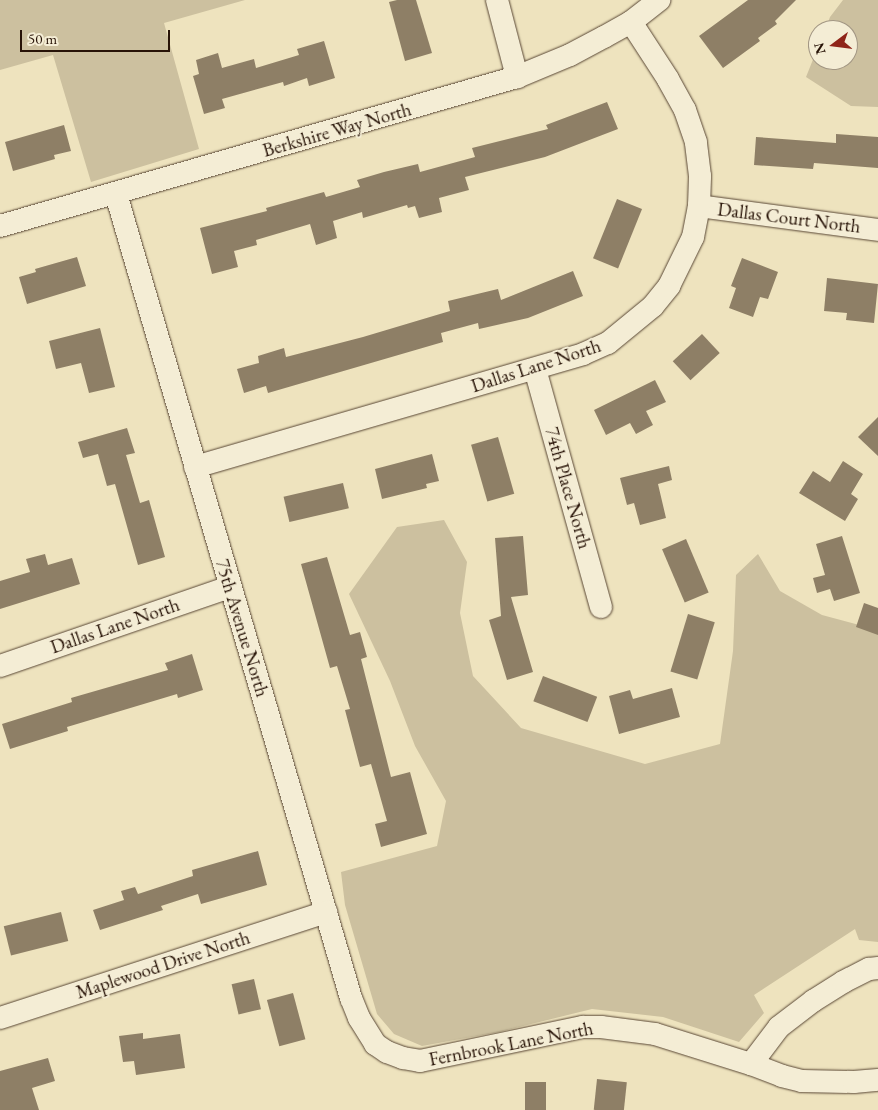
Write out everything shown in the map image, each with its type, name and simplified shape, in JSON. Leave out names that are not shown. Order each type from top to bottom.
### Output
[{"type":"street","points":[[497,0],[517,77]]},
{"type":"street","name":"Berkshire Way North","points":[[0,226],[517,77],[570,55],[631,22],[659,0]]},
{"type":"street","name":"Dallas Lane North","points":[[194,467],[583,354],[608,343],[653,306],[669,286],[692,237],[699,206],[700,176],[696,142],[685,110],[668,79],[631,22]]},
{"type":"street","name":"75th Avenue North","points":[[116,194],[194,467],[358,1018],[367,1034],[387,1052]]},
{"type":"street","name":"Dallas Court North","points":[[699,206],[878,230]]},
{"type":"street","name":"74th Place North","points":[[535,369],[601,607]]},
{"type":"street","name":"Dallas Lane North","points":[[0,666],[230,587]]},
{"type":"street","name":"Maplewood Drive North","points":[[0,1018],[326,912]]},
{"type":"street","points":[[751,1064],[779,1027],[813,1001],[842,982],[869,969],[878,968]]},
{"type":"street","name":"Fernbrook Lane North","points":[[387,1052],[403,1058],[420,1061],[583,1027],[601,1027],[655,1034],[802,1081],[829,1083],[878,1080]]},
{"type":"shaded area","points":[[0,0],[245,0],[164,23],[199,149],[91,182],[53,55],[0,70]]},
{"type":"shaded area","points":[[843,0],[878,0],[878,107],[851,106],[806,77],[809,70],[858,70],[858,20],[829,20]]},
{"type":"shaded area","points":[[444,520],[467,562],[460,613],[473,676],[521,728],[645,764],[720,744],[733,651],[736,575],[758,554],[780,591],[822,615],[878,630],[878,942],[859,940],[855,929],[754,995],[764,1013],[739,1042],[663,1017],[592,1009],[499,1032],[422,1046],[394,1034],[377,1014],[345,905],[341,872],[437,846],[446,801],[415,746],[390,681],[349,594],[397,527]]},
{"type":"building","points":[[416,0],[432,53],[405,61],[389,2]]},
{"type":"building","points":[[748,0],[796,0],[775,21],[777,24],[758,38],[760,41],[723,68],[699,36]]},
{"type":"building","points":[[324,41],[335,78],[309,86],[307,78],[284,86],[283,82],[222,99],[225,108],[204,114],[193,76],[199,74],[196,60],[218,53],[222,68],[254,59],[256,68],[299,55],[297,49]]},
{"type":"building","points":[[607,102],[618,129],[545,157],[465,177],[469,190],[439,198],[442,212],[419,218],[415,206],[408,208],[407,205],[363,218],[362,212],[333,221],[337,238],[316,245],[310,224],[256,240],[257,245],[234,251],[238,267],[212,274],[200,228],[267,211],[266,208],[324,192],[326,197],[360,187],[357,180],[384,172],[418,164],[420,172],[475,157],[472,148],[548,129],[546,125]]},
{"type":"building","points":[[64,125],[71,151],[54,155],[55,159],[13,171],[5,142]]},
{"type":"building","points":[[836,134],[878,137],[878,168],[814,163],[813,169],[754,165],[756,137],[836,143]]},
{"type":"building","points":[[617,199],[642,209],[618,268],[593,258]]},
{"type":"building","points":[[77,257],[86,286],[27,304],[19,277],[36,272],[35,269]]},
{"type":"building","points":[[742,258],[778,272],[768,299],[760,297],[753,317],[729,308],[736,288],[731,286]]},
{"type":"building","points":[[573,271],[583,296],[528,318],[479,329],[478,323],[441,333],[443,342],[268,393],[266,386],[244,393],[237,369],[259,363],[258,356],[284,348],[286,357],[363,337],[450,311],[448,301],[498,289],[501,300]]},
{"type":"building","points":[[827,278],[878,284],[874,323],[846,320],[847,313],[824,311]]},
{"type":"building","points":[[100,328],[115,387],[89,393],[81,363],[56,369],[49,341]]},
{"type":"building","points":[[702,334],[720,353],[690,380],[673,361]]},
{"type":"building","points":[[655,380],[666,402],[646,411],[653,425],[636,434],[630,423],[606,435],[594,410]]},
{"type":"building","points":[[878,417],[878,456],[858,437]]},
{"type":"building","points":[[127,428],[135,453],[126,455],[140,503],[149,500],[165,557],[138,565],[115,484],[107,486],[98,454],[83,458],[78,442]]},
{"type":"building","points":[[498,437],[514,494],[487,501],[471,445]]},
{"type":"building","points":[[432,454],[439,481],[426,484],[427,488],[382,499],[375,469]]},
{"type":"building","points":[[843,461],[863,474],[851,494],[858,499],[845,521],[799,493],[813,471],[830,482]]},
{"type":"building","points":[[669,466],[672,480],[658,484],[666,518],[640,525],[634,503],[627,505],[620,478]]},
{"type":"building","points":[[343,483],[349,508],[289,522],[284,497]]},
{"type":"building","points":[[523,536],[528,595],[511,597],[533,672],[507,680],[489,620],[501,616],[495,538]]},
{"type":"building","points":[[842,536],[860,593],[834,601],[830,589],[817,593],[813,578],[825,575],[816,544]]},
{"type":"building","points":[[686,539],[709,592],[685,603],[662,549]]},
{"type":"building","points":[[45,554],[48,565],[72,558],[80,584],[0,609],[0,581],[30,572],[26,559]]},
{"type":"building","points":[[327,557],[350,635],[360,632],[367,657],[361,659],[391,777],[410,772],[427,834],[381,847],[375,824],[387,821],[371,764],[360,767],[345,710],[350,709],[337,666],[330,668],[301,564]]},
{"type":"building","points":[[864,603],[878,608],[878,635],[856,627]]},
{"type":"building","points":[[688,614],[715,622],[697,680],[670,671]]},
{"type":"building","points":[[192,654],[203,690],[178,698],[177,694],[67,727],[68,731],[10,749],[2,724],[72,702],[71,698],[168,670],[165,663]]},
{"type":"building","points":[[543,676],[597,697],[587,722],[533,701]]},
{"type":"building","points":[[672,688],[680,717],[619,734],[609,696],[630,690],[633,699]]},
{"type":"building","points":[[258,851],[267,885],[201,904],[198,894],[161,906],[163,910],[100,930],[93,910],[124,900],[121,891],[135,887],[138,894],[193,876],[192,870]]},
{"type":"building","points":[[61,912],[68,941],[11,955],[4,926]]},
{"type":"building","points":[[254,979],[261,1009],[239,1014],[232,984]]},
{"type":"building","points":[[293,993],[305,1039],[279,1046],[267,1000]]},
{"type":"building","points":[[143,1033],[143,1039],[180,1034],[185,1068],[136,1075],[134,1061],[123,1062],[119,1036]]},
{"type":"building","points":[[48,1058],[55,1081],[32,1088],[39,1110],[0,1110],[0,1071]]},
{"type":"building","points":[[597,1079],[627,1082],[624,1110],[594,1110]]},
{"type":"building","points":[[525,1082],[546,1082],[546,1110],[525,1110]]}]
